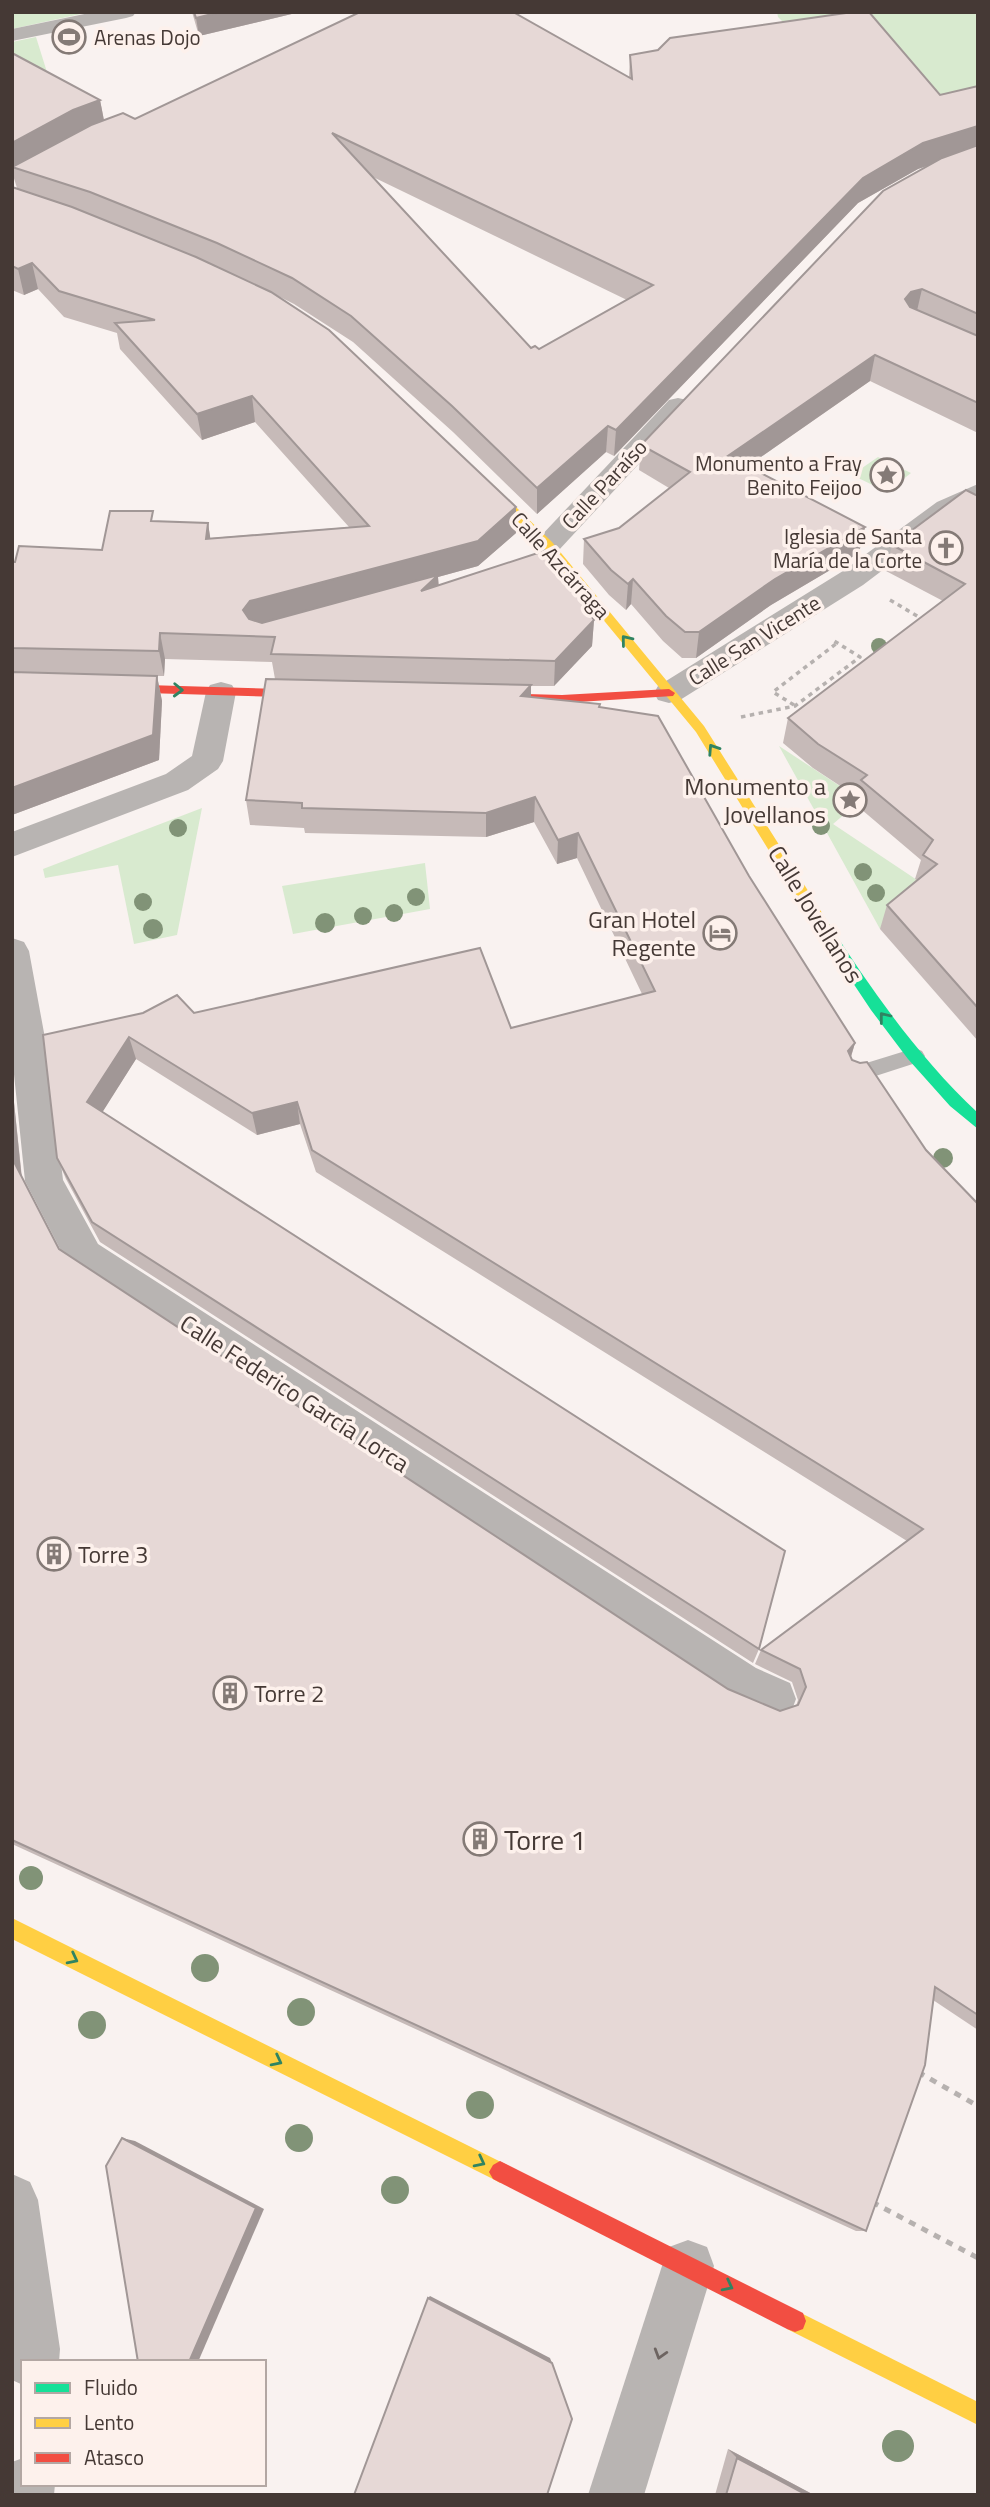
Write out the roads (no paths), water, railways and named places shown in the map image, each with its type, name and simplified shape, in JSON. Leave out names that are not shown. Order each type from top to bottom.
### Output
[{"type":"street","points":[[12,35],[125,12]]},
{"type":"street","name":"Calle Paraíso","points":[[546,555],[691,393]]},
{"type":"street","name":"Calle Azcárraga","points":[[470,468],[669,694]]},
{"type":"street","name":"Calle San Vicente","points":[[669,694],[853,578],[947,508],[978,492]]},
{"type":"street","points":[[12,685],[330,694]]},
{"type":"street","points":[[12,845],[177,782],[207,761],[221,692]]},
{"type":"street","points":[[480,697],[562,699],[669,694]]},
{"type":"street","name":"Calle Jovellanos","points":[[669,694],[700,729],[865,993],[915,1056],[978,1124]]},
{"type":"street","name":"Calle Federico García Lorca","points":[[12,951],[31,1060],[44,1181],[84,1256],[729,1676],[774,1699]]},
{"type":"street","points":[[12,1928],[978,2414]]},
{"type":"street","points":[[12,2200],[32,2360]]},
{"type":"street","points":[[616,2495],[688,2266]]},
{"type":"lane","points":[[854,1076],[915,1056]]},
{"type":"place","name":"Arenas Dojo","points":[[69,37]]},
{"type":"place","name":"Monumento a Fray Benito Feijoo","points":[[887,475]]},
{"type":"place","name":"Iglesia de Santa María de la Corte","points":[[946,548]]},
{"type":"place","name":"Monumento a Jovellanos","points":[[850,800]]},
{"type":"place","name":"Gran Hotel Regente","points":[[720,933]]},
{"type":"place","name":"Torre 3","points":[[54,1554]]},
{"type":"place","name":"Torre 2","points":[[230,1693]]},
{"type":"place","name":"Torre 1","points":[[480,1839]]}]
